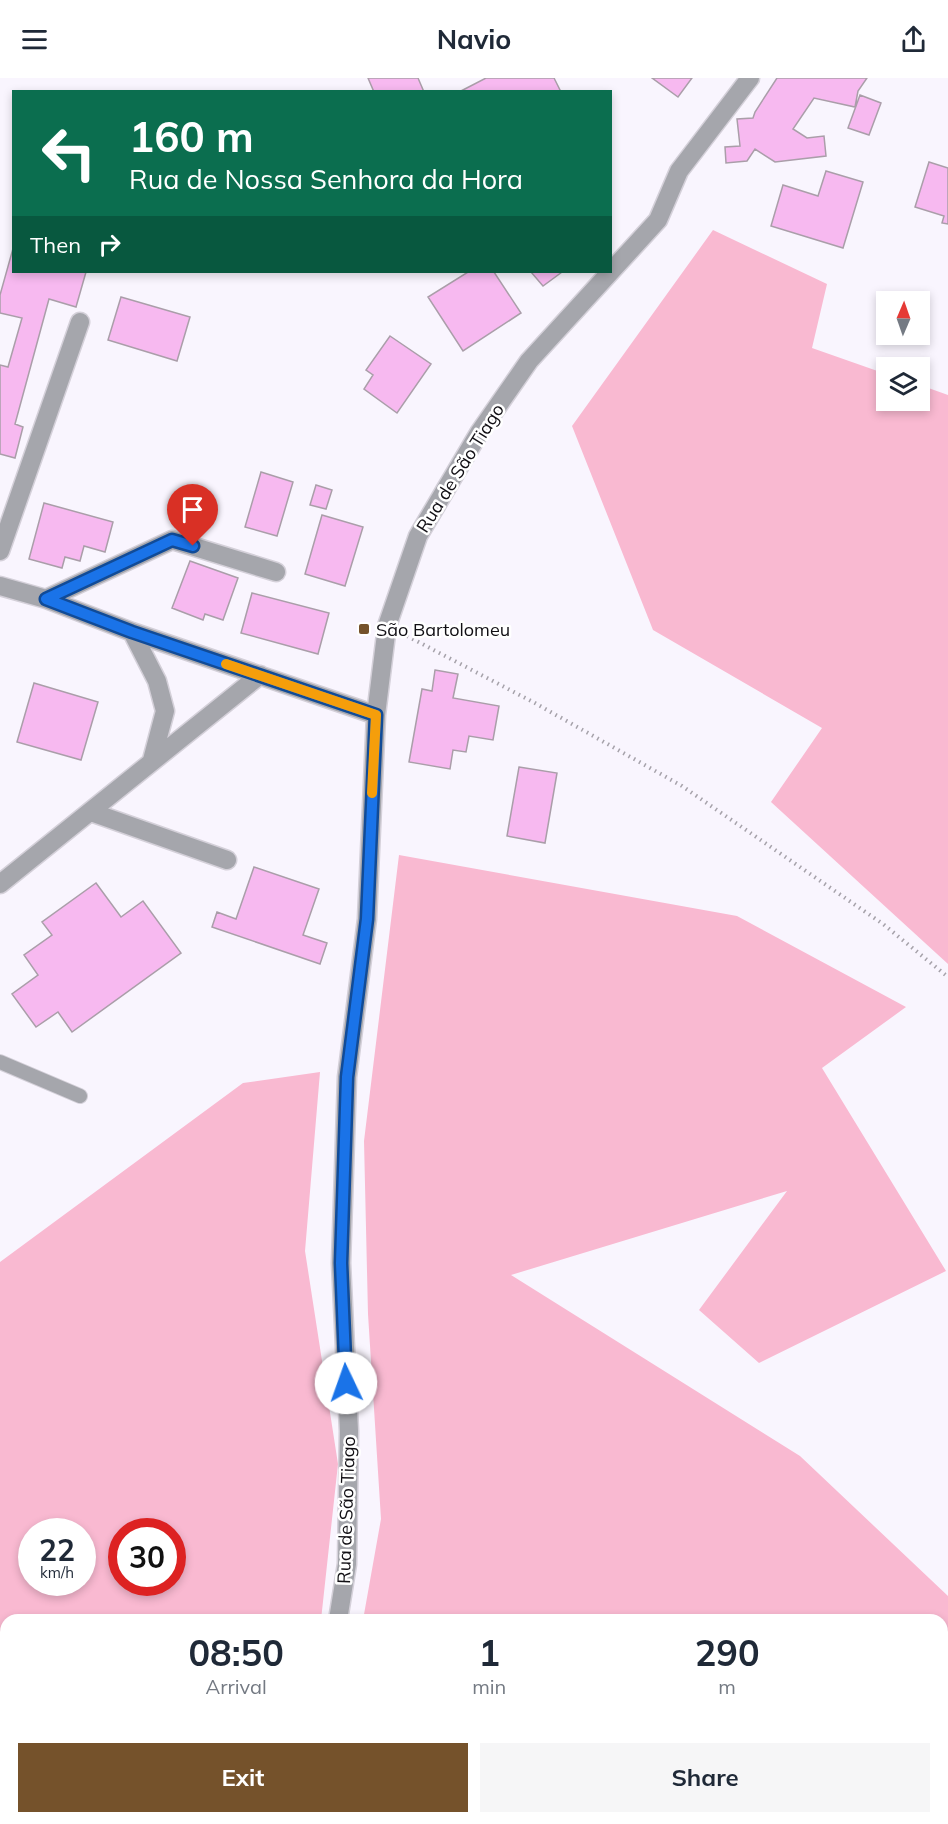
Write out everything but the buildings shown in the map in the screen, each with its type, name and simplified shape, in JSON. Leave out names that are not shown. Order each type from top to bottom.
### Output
[{"type":"street","name":"Rua de São Tiago","points":[[612,270],[658,220],[679,171],[750,78]]},
{"type":"street","name":"Rua de São Tiago","points":[[340,1614],[347,1564],[349,1431],[341,1263],[347,1077],[367,919],[376,715],[387,626],[418,536],[479,433],[529,361],[610,273]]},
{"type":"street","points":[[0,551],[80,322]]},
{"type":"street","points":[[46,599],[172,540],[276,572]]},
{"type":"street","points":[[0,586],[46,599],[132,632],[376,715]]},
{"type":"street","points":[[132,632],[157,681],[165,711],[152,760]]},
{"type":"street","points":[[0,884],[260,675]]},
{"type":"street","points":[[91,812],[227,860]]},
{"type":"lane","points":[[0,1062],[80,1096]]},
{"type":"path","points":[[387,626],[533,702],[682,786],[883,924],[948,978]]},
{"type":"shaded area","points":[[713,230],[827,284],[812,348],[876,370],[876,411],[930,411],[930,389],[948,395],[948,964],[771,802],[822,728],[653,630],[572,426]]},
{"type":"shaded area","points":[[399,855],[737,916],[906,1007],[822,1068],[946,1271],[759,1363],[699,1310],[787,1191],[511,1275],[800,1456],[948,1596],[948,1614],[364,1614],[381,1519],[368,1314],[364,1141]]},
{"type":"shaded area","points":[[320,1072],[305,1251],[338,1464],[322,1614],[0,1614],[0,1262],[243,1083]]},
{"type":"slow traffic","points":[[226,664],[376,715],[372,793]]},
{"type":"place","name":"São Bartolomeu","points":[[364,629]]},
{"type":"route","points":[[193,546],[172,540],[46,599],[132,632],[376,715],[367,919],[347,1077],[341,1263],[346,1383]]}]
